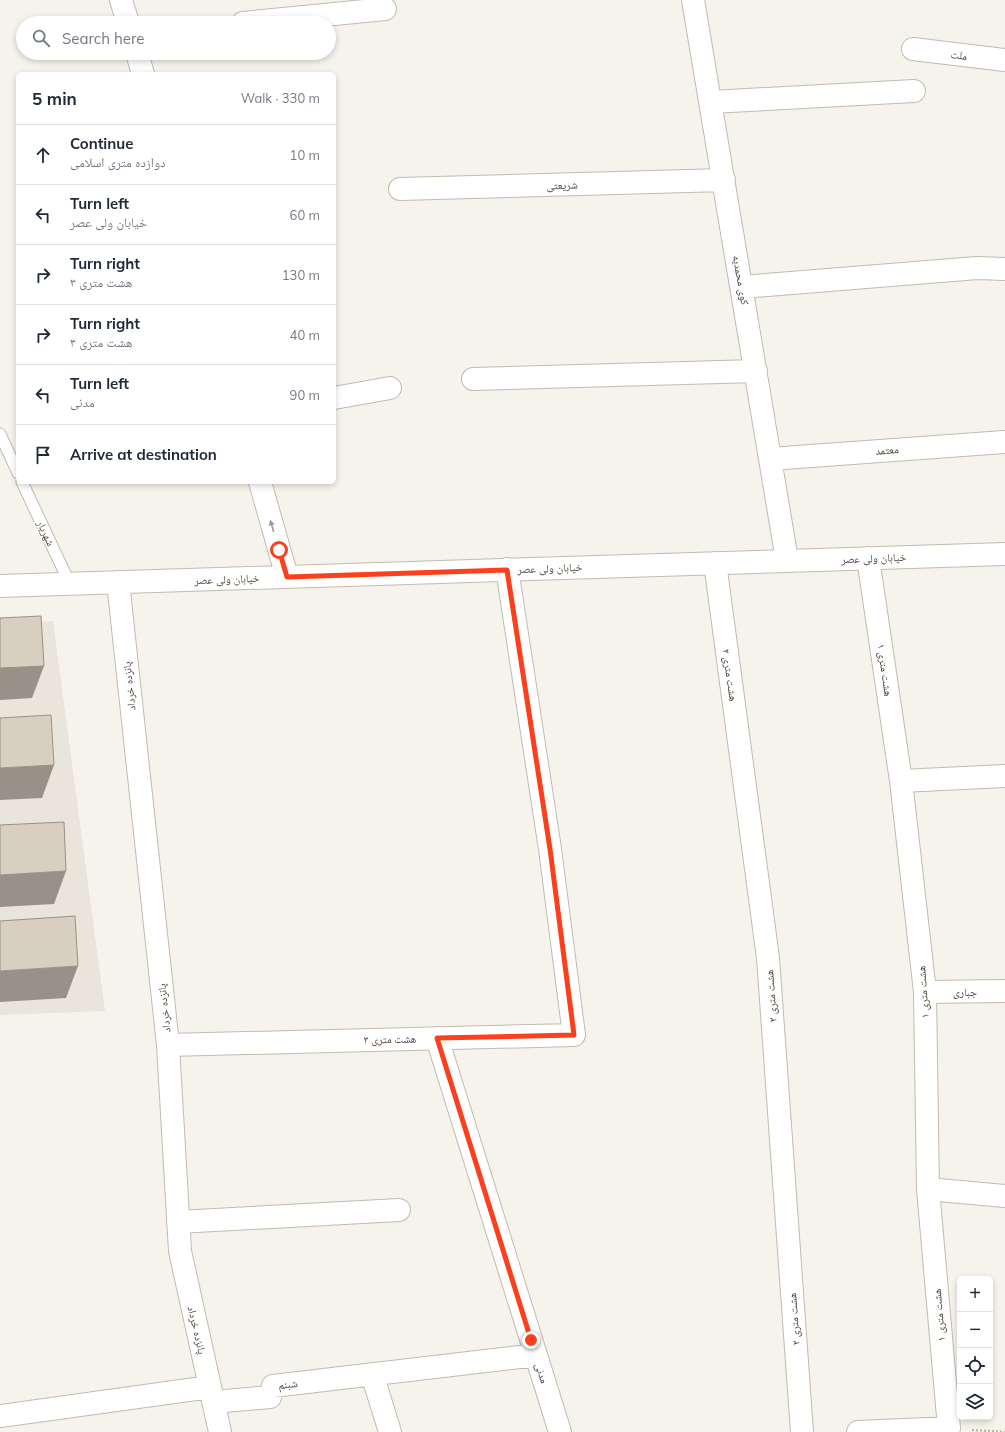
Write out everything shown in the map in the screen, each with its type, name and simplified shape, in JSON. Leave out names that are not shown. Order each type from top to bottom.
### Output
[{"type":"street","points":[[121,0],[126,16]]},
{"type":"street","name":"کوی محمدیه","points":[[694,0],[788,560]]},
{"type":"street","points":[[314,16],[384,9]]},
{"type":"street","name":"ملت","points":[[913,49],[1005,60]]},
{"type":"street","points":[[139,60],[142,72]]},
{"type":"street","points":[[711,102],[914,91]]},
{"type":"street","name":"شریعتی","points":[[400,189],[724,180]]},
{"type":"street","points":[[742,286],[977,268],[1005,269]]},
{"type":"street","points":[[473,379],[756,371]]},
{"type":"street","points":[[336,398],[390,388]]},
{"type":"street","name":"معتمد","points":[[770,458],[1004,442]]},
{"type":"street","points":[[261,484],[287,577]]},
{"type":"street","name":"خیابان ولی عصر","points":[[0,586],[1005,554]]},
{"type":"street","name":"هشت متری ۱","points":[[868,558],[901,781],[925,992],[928,1189],[949,1428]]},
{"type":"street","name":"هشت متری ۲","points":[[715,563],[768,958],[802,1432]]},
{"type":"street","name":"هشت متری ۳","points":[[168,1045],[574,1035],[550,849],[507,570]]},
{"type":"street","name":"پانزده خرداد","points":[[118,582],[168,1045],[180,1251],[220,1432]]},
{"type":"street","points":[[901,781],[1005,776]]},
{"type":"street","name":"جباری","points":[[925,992],[1005,991]]},
{"type":"street","name":"مدنی","points":[[437,1038],[560,1432]]},
{"type":"street","points":[[928,1189],[1005,1196]]},
{"type":"street","points":[[178,1222],[399,1210]]},
{"type":"street","name":"شبنم","points":[[212,1394],[270,1397],[273,1386],[536,1355]]},
{"type":"street","points":[[372,1374],[390,1432]]},
{"type":"street","points":[[0,1416],[212,1394]]},
{"type":"street","points":[[858,1432],[949,1428]]},
{"type":"lane","points":[[0,434],[16,469]]},
{"type":"lane","name":"شهریار","points":[[23,484],[70,584]]},
{"type":"path","points":[[949,1428],[1005,1432]]},
{"type":"shaded area","points":[[53,621],[105,1011],[0,1015],[0,624]]},
{"type":"building","points":[[41,616],[44,666],[0,668],[0,618]]},
{"type":"building","points":[[51,715],[54,765],[0,768],[0,718]]},
{"type":"building","points":[[64,822],[66,871],[0,875],[0,825]]},
{"type":"building","points":[[75,916],[78,966],[0,971],[0,921]]},
{"type":"route","points":[[279,550],[287,577],[507,570],[550,849],[574,1035],[437,1038],[531,1340]]}]
